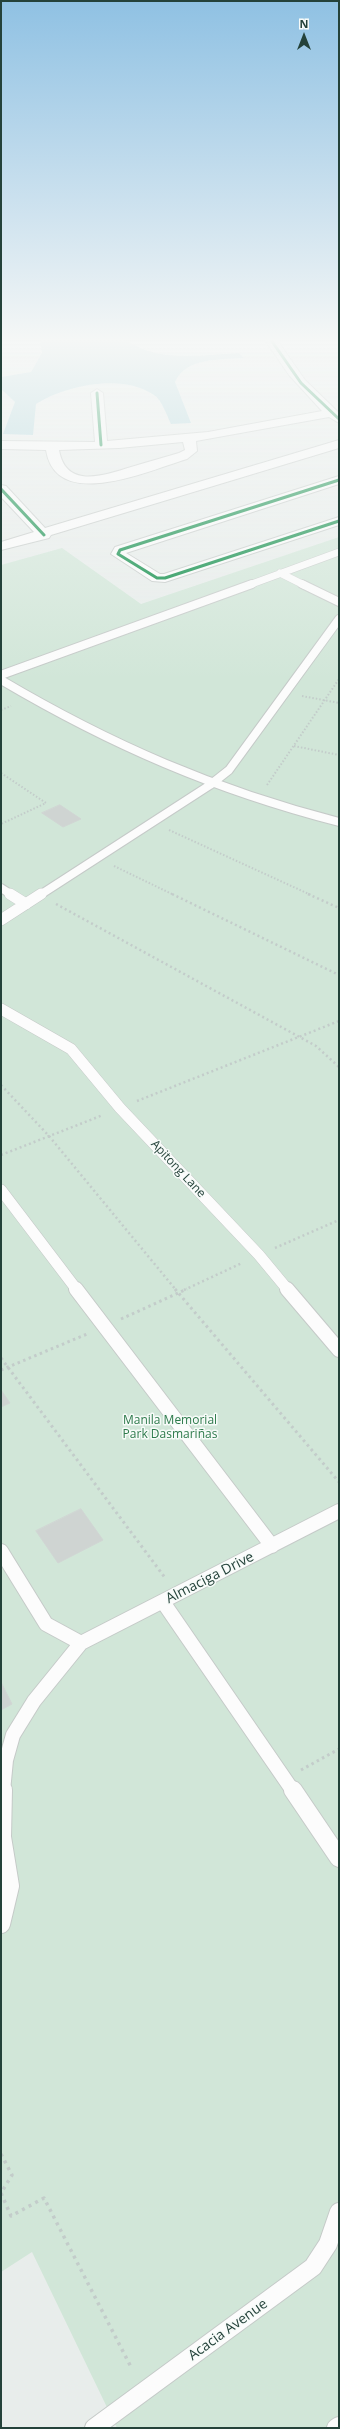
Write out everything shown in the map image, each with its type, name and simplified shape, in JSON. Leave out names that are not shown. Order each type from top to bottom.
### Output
[{"type":"street","points":[[53,453],[54,462],[68,477],[88,481],[101,480],[187,453]]},
{"type":"street","points":[[1,546],[44,535],[309,453]]},
{"type":"street","points":[[339,480],[120,550],[118,554],[157,578],[165,578],[339,521]]},
{"type":"street","points":[[1,489],[44,535]]},
{"type":"lane","points":[[1,675],[339,552]]},
{"type":"lane","points":[[280,573],[339,602]]},
{"type":"lane","points":[[1,920],[210,785],[229,770],[339,619]]},
{"type":"lane","points":[[1,680],[118,745],[210,785],[256,800],[339,822]]},
{"type":"lane","points":[[1,888],[26,904]]},
{"type":"lane","name":"Apitong Lane","points":[[1,1009],[71,1049],[120,1108],[259,1255],[339,1350]]},
{"type":"lane","points":[[1,1190],[103,1327],[272,1546]]},
{"type":"lane","name":"Almaciga Drive","points":[[1,1924],[10,1886],[2,1837],[1,1808],[6,1760],[13,1735],[34,1701],[81,1643],[339,1511]]},
{"type":"lane","points":[[1,1551],[46,1624],[81,1643]]},
{"type":"lane","points":[[163,1602],[339,1858]]},
{"type":"lane","name":"Acacia Avenue","points":[[94,2428],[313,2267],[328,2244],[339,2212]]},
{"type":"path","points":[[256,800],[339,679]]},
{"type":"path","points":[[286,693],[339,703]]},
{"type":"path","points":[[294,746],[339,755]]},
{"type":"path","points":[[1,773],[46,803],[1,824]]},
{"type":"path","points":[[153,822],[339,908]]},
{"type":"path","points":[[98,858],[339,975]]},
{"type":"path","points":[[39,895],[316,1046],[339,1068]]},
{"type":"path","points":[[1,1155],[297,1036],[339,1021]]},
{"type":"path","points":[[1,1085],[49,1136],[178,1292],[339,1482]]},
{"type":"path","points":[[1,1370],[103,1327],[339,1220]]},
{"type":"path","points":[[1,1358],[178,1594]]},
{"type":"path","points":[[285,1779],[339,1749]]},
{"type":"path","points":[[1,2154],[12,2175],[1,2193],[11,2216],[44,2198],[131,2367]]},
{"type":"green space","name":"Manila Memorial Park Dasmariñas","points":[[339,537],[339,2428],[117,2428],[32,2252],[1,2272],[1,565],[62,548],[141,604]]},
{"type":"building","points":[[60,805],[81,819],[63,827],[42,813]]},
{"type":"building","points":[[1,1390],[10,1403],[1,1407]]},
{"type":"building","points":[[81,1509],[103,1540],[58,1563],[36,1531]]},
{"type":"building","points":[[1,1682],[12,1704],[1,1710]]},
{"type":"cycle path","points":[[339,480],[120,550],[118,554],[157,578],[165,578],[339,521]]},
{"type":"cycle path","points":[[1,489],[44,535]]}]
